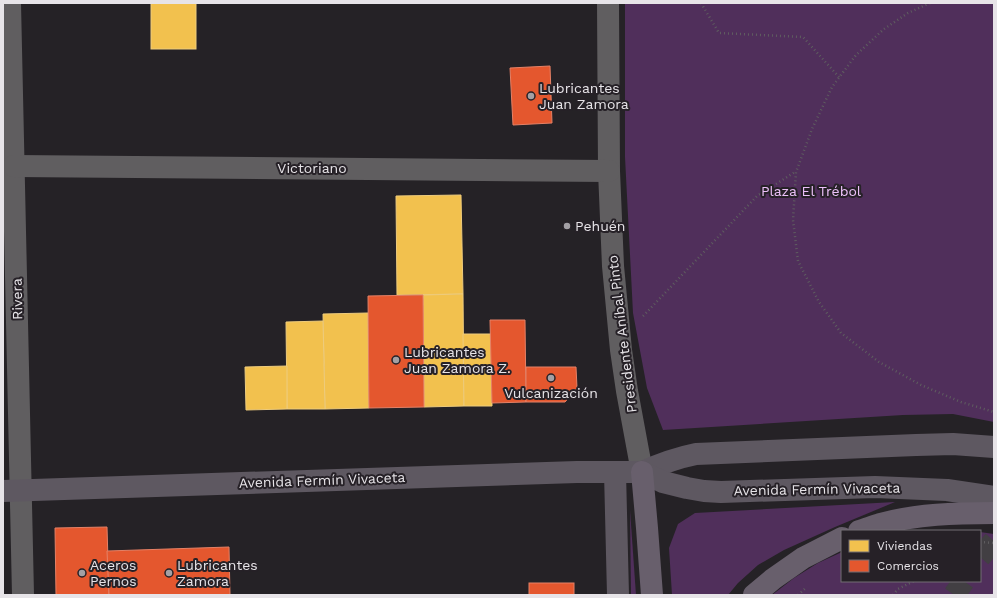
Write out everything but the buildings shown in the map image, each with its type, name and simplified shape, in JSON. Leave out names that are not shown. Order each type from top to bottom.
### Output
[{"type":"highway","points":[[642,472],[652,595]]},
{"type":"highway","points":[[862,530],[879,524],[907,518],[935,515],[994,513]]},
{"type":"highway","points":[[754,595],[773,579],[803,558],[841,539]]},
{"type":"main road","name":"Avenida Fermín Vivaceta","points":[[12,491],[540,473],[642,472],[679,457],[696,454],[916,444],[952,444],[994,448]]},
{"type":"main road","points":[[615,472],[618,595]]},
{"type":"main road","name":"Avenida Fermín Vivaceta","points":[[642,472],[663,482],[704,491],[875,487],[947,490],[994,497]]},
{"type":"street","name":"Rivera","points":[[10,3],[14,166],[12,491],[23,595]]},
{"type":"street","name":"Presidente Aníbal Pinto","points":[[608,3],[613,266],[621,350],[642,472]]},
{"type":"street","name":"Victoriano","points":[[14,166],[610,170]]},
{"type":"path","points":[[701,3],[719,33],[803,37],[839,77]]},
{"type":"path","points":[[930,3],[908,13],[884,29],[856,55],[832,87],[812,129],[796,172],[793,220],[798,262],[819,302],[841,333],[879,362],[921,385],[961,402],[994,412]]},
{"type":"path","points":[[642,319],[757,196],[796,172]]},
{"type":"path","points":[[981,542],[994,543]]},
{"type":"path","points":[[893,595],[898,589],[912,582]]},
{"type":"green space","name":"Plaza El Trébol","points":[[625,3],[994,3],[994,422],[953,414],[903,415],[663,430],[647,388],[633,313],[625,157]]},
{"type":"green space","points":[[895,502],[784,550],[758,565],[738,583],[728,595],[672,595],[669,548],[678,524],[695,513]]},
{"type":"green space","points":[[630,510],[636,595],[631,595]]},
{"type":"green space","points":[[981,532],[994,534],[994,595],[772,595],[794,578],[818,563],[841,552],[841,582],[981,582]]},
{"type":"tunnel","points":[[981,556],[994,541]]},
{"type":"tunnel","points":[[954,595],[963,582]]},
{"type":"place","name":"Lubricantes Juan Zamora","points":[[531,96]]},
{"type":"place","name":"Pehuén","points":[[567,226]]},
{"type":"place","name":"Lubricantes Juan Zamora Z.","points":[[396,360]]},
{"type":"place","name":"Vulcanización","points":[[551,378]]},
{"type":"place","name":"Aceros Pernos","points":[[82,573]]},
{"type":"place","name":"Lubricantes Zamora","points":[[169,573]]}]
